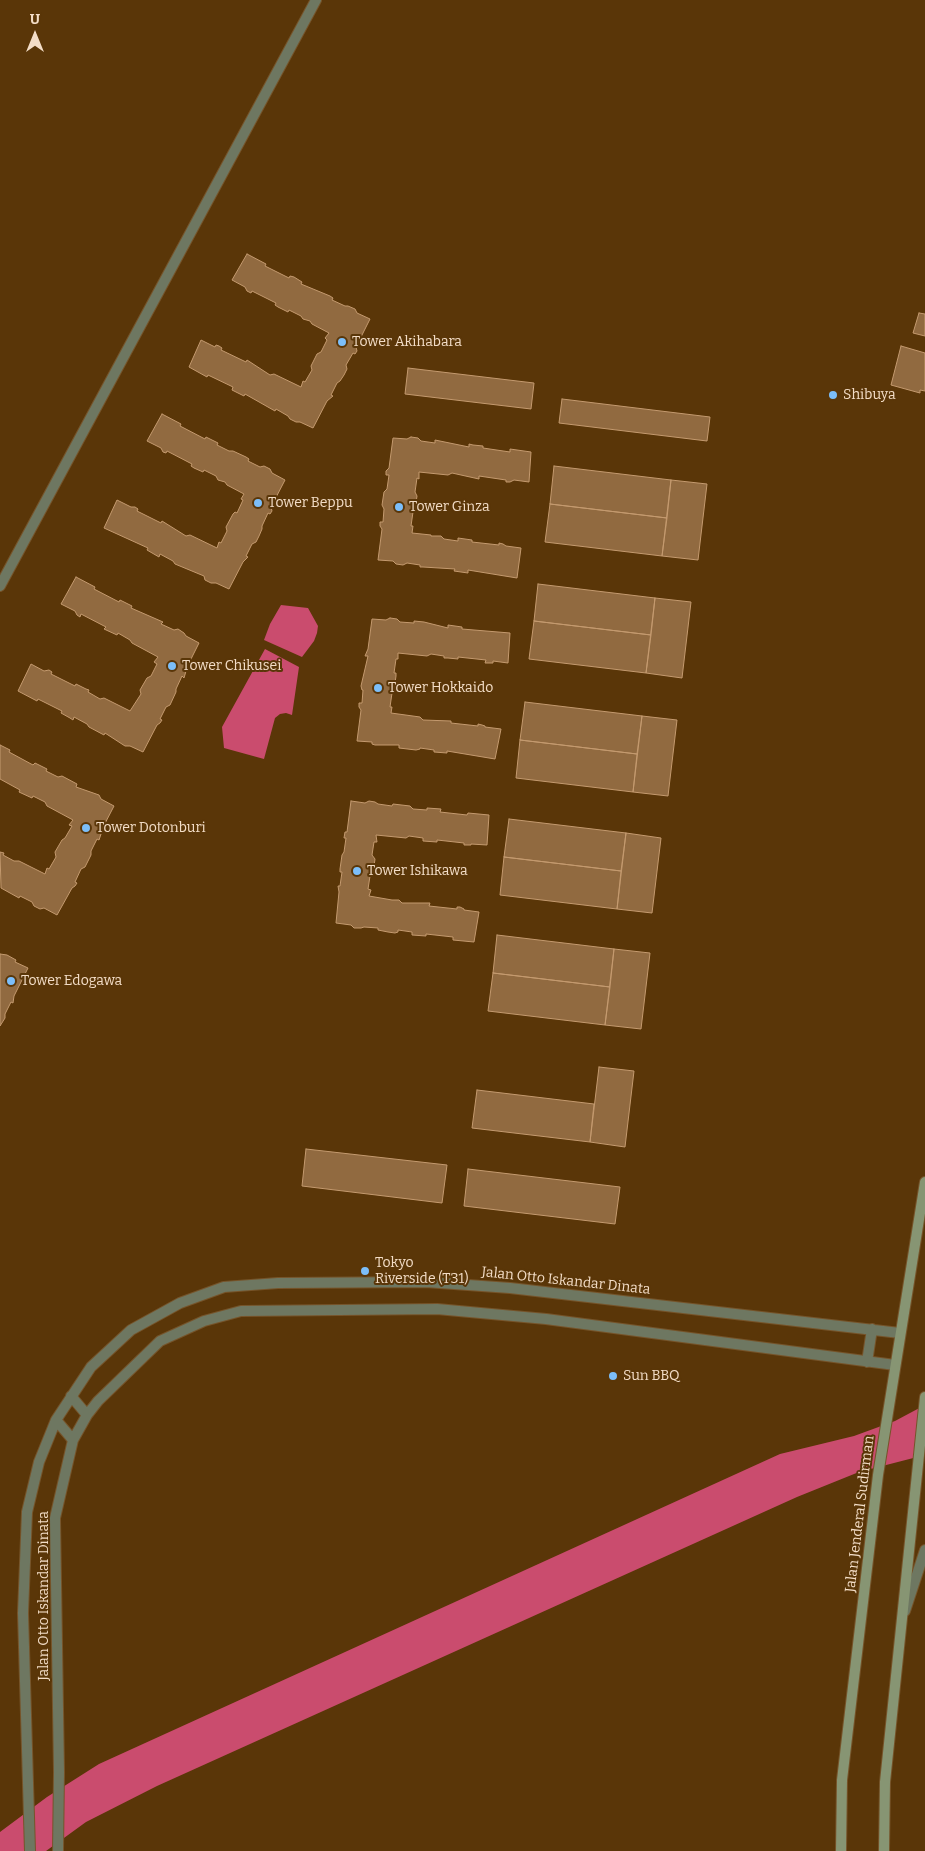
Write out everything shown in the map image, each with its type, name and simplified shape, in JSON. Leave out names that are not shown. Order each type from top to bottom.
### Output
[{"type":"main road","name":"Jalan Jenderal Sudirman","points":[[841,1851],[842,1780],[878,1475],[925,1182]]},
{"type":"main road","points":[[884,1851],[885,1782],[925,1397]]},
{"type":"street","points":[[0,586],[316,0]]},
{"type":"street","name":"Jalan Otto Iskandar Dinata","points":[[30,1851],[23,1613],[27,1512],[39,1462],[56,1420],[91,1367],[131,1330],[180,1303],[224,1287],[278,1283],[426,1282],[510,1288],[900,1332]]},
{"type":"street","name":"Jalan Otto Iskandar Dinata","points":[[58,1851],[59,1772],[55,1518],[74,1440],[87,1415],[98,1401],[160,1341],[204,1321],[241,1311],[437,1309],[546,1319],[895,1365]]},
{"type":"street","points":[[867,1362],[872,1329]]},
{"type":"street","points":[[71,1396],[87,1415]]},
{"type":"street","points":[[56,1420],[74,1440]]},
{"type":"street","points":[[902,1621],[925,1550]]},
{"type":"shaded area","points":[[281,605],[308,608],[318,626],[314,641],[302,657],[264,640],[270,624]]},
{"type":"shaded area","points":[[265,649],[299,667],[292,715],[280,714],[275,718],[264,759],[224,748],[222,727]]},
{"type":"shaded area","points":[[925,1405],[925,1455],[859,1472],[797,1497],[157,1786],[86,1822],[46,1851],[0,1851],[0,1832],[47,1797],[99,1764],[780,1454],[854,1436],[895,1421]]},
{"type":"building","name":"Tower Akihabara","points":[[247,254],[266,264],[265,266],[289,278],[290,276],[294,277],[302,282],[301,284],[330,296],[333,298],[332,300],[355,309],[357,313],[370,319],[356,347],[357,351],[355,354],[353,353],[346,365],[347,369],[337,383],[331,395],[333,396],[327,401],[313,428],[296,422],[276,409],[275,411],[245,394],[244,396],[232,390],[233,387],[208,375],[207,377],[189,367],[201,340],[215,347],[216,345],[219,346],[222,348],[221,350],[246,362],[247,360],[270,375],[274,374],[301,387],[303,381],[305,382],[312,370],[311,366],[317,354],[321,352],[327,340],[325,338],[329,333],[310,321],[303,319],[301,316],[278,307],[275,305],[276,303],[252,291],[251,293],[247,291],[245,287],[232,280]]},
{"type":"building","points":[[919,313],[925,314],[925,336],[913,333]]},
{"type":"building","points":[[901,346],[925,353],[925,391],[920,390],[920,393],[891,385]]},
{"type":"building","points":[[408,368],[534,383],[531,409],[405,394]]},
{"type":"building","points":[[562,399],[710,417],[707,441],[559,423]]},
{"type":"building","name":"Tower Beppu","points":[[162,414],[205,439],[206,437],[229,451],[246,457],[249,459],[248,461],[260,467],[264,466],[270,469],[272,473],[285,480],[271,507],[272,511],[270,514],[268,513],[256,542],[252,544],[246,556],[248,557],[243,562],[229,589],[216,583],[211,583],[205,580],[204,576],[175,564],[160,554],[159,557],[147,550],[148,548],[104,528],[117,500],[135,507],[138,509],[137,511],[161,523],[162,521],[186,536],[190,535],[217,548],[227,531],[226,527],[233,514],[237,513],[244,494],[225,482],[218,480],[216,476],[204,470],[203,472],[194,468],[191,466],[192,464],[167,451],[166,453],[163,452],[161,448],[147,441]]},
{"type":"building","name":"Tower Ginza","points":[[411,437],[435,443],[435,440],[469,447],[469,444],[510,452],[510,449],[531,452],[529,482],[514,480],[506,482],[506,480],[479,476],[479,479],[452,473],[448,475],[419,472],[415,492],[417,496],[411,526],[413,526],[412,533],[441,536],[444,539],[458,541],[458,538],[472,540],[472,542],[499,545],[499,543],[521,548],[517,578],[468,570],[468,573],[454,571],[455,569],[420,567],[420,565],[407,563],[403,565],[396,564],[393,561],[378,560],[382,529],[380,522],[383,522],[384,509],[382,505],[389,475],[386,475],[386,471],[389,468],[393,438],[407,439]]},
{"type":"building","points":[[554,466],[671,480],[667,518],[550,504]]},
{"type":"building","points":[[671,480],[707,484],[698,560],[662,556]]},
{"type":"building","points":[[550,504],[667,518],[662,556],[545,542]]},
{"type":"building","name":"Tower Chikusei","points":[[76,577],[119,602],[120,600],[132,606],[131,608],[163,622],[161,624],[174,630],[178,629],[199,643],[185,671],[184,678],[182,676],[170,705],[166,707],[160,719],[162,720],[157,725],[143,752],[130,746],[125,746],[74,717],[73,720],[61,713],[62,711],[18,691],[31,664],[44,671],[49,670],[52,672],[51,674],[75,686],[76,684],[89,690],[88,692],[100,699],[104,698],[130,711],[141,694],[140,690],[147,678],[151,676],[157,664],[154,662],[158,657],[118,633],[117,635],[104,629],[106,627],[81,614],[80,617],[75,611],[61,604]]},
{"type":"building","points":[[538,584],[655,598],[651,635],[534,621]]},
{"type":"building","points":[[655,598],[691,602],[682,678],[646,673]]},
{"type":"building","name":"Tower Hokkaido","points":[[390,618],[397,619],[400,622],[424,622],[448,628],[448,625],[462,627],[462,629],[510,633],[508,663],[493,661],[493,663],[485,663],[486,660],[458,657],[458,659],[444,658],[444,656],[431,654],[427,656],[398,653],[394,673],[396,673],[396,676],[390,707],[392,707],[391,713],[420,717],[423,720],[451,721],[451,723],[478,726],[478,724],[501,729],[495,759],[447,751],[447,753],[434,752],[434,750],[420,748],[416,750],[399,748],[399,745],[375,745],[372,742],[357,741],[361,710],[359,703],[362,703],[363,690],[361,686],[368,656],[365,656],[368,649],[372,619],[386,620]]},
{"type":"building","points":[[534,621],[651,635],[646,673],[529,659]]},
{"type":"building","points":[[525,702],[642,716],[637,754],[520,740]]},
{"type":"building","points":[[642,716],[677,720],[668,796],[633,792]]},
{"type":"building","points":[[520,740],[637,754],[633,792],[516,778]]},
{"type":"building","name":"Tower Dotonburi","points":[[0,745],[33,765],[35,763],[58,777],[62,776],[77,784],[76,787],[99,795],[101,799],[114,806],[85,867],[81,869],[75,882],[77,883],[72,888],[57,915],[44,908],[40,909],[34,906],[32,902],[20,896],[19,898],[1,888],[0,852],[14,861],[19,861],[45,874],[47,868],[49,869],[56,857],[55,852],[72,826],[69,825],[73,820],[47,806],[45,802],[19,792],[20,790],[0,779]]},
{"type":"building","name":"Tower Ishikawa","points":[[351,801],[365,803],[369,801],[392,806],[393,804],[410,806],[413,809],[441,809],[440,812],[467,815],[468,813],[489,815],[487,845],[464,845],[464,843],[437,840],[437,842],[423,841],[423,838],[409,836],[406,838],[376,835],[377,842],[374,842],[372,855],[375,859],[373,873],[370,876],[368,889],[371,890],[369,896],[399,900],[402,903],[430,903],[429,906],[457,909],[457,907],[460,907],[464,910],[479,912],[474,942],[453,940],[453,937],[426,934],[426,936],[412,935],[412,932],[398,930],[395,933],[378,930],[378,928],[354,928],[351,925],[336,923],[338,886],[340,886],[342,872],[340,872],[340,869]]},
{"type":"building","points":[[509,819],[626,833],[621,871],[504,857]]},
{"type":"building","points":[[626,833],[661,838],[652,913],[617,909]]},
{"type":"building","points":[[504,857],[621,871],[617,909],[500,895]]},
{"type":"building","points":[[497,935],[614,949],[610,987],[493,973]]},
{"type":"building","points":[[614,949],[650,953],[641,1029],[605,1025]]},
{"type":"building","name":"Tower Edogawa","points":[[0,954],[7,955],[16,960],[15,962],[28,968],[14,996],[13,1003],[11,1002],[0,1026]]},
{"type":"building","points":[[493,973],[610,987],[605,1025],[488,1011]]},
{"type":"building","points":[[599,1067],[634,1071],[625,1147],[590,1142]]},
{"type":"building","points":[[477,1090],[594,1104],[590,1142],[472,1128]]},
{"type":"building","points":[[306,1149],[447,1165],[442,1203],[302,1186]]},
{"type":"building","points":[[468,1169],[620,1187],[615,1224],[464,1206]]},
{"type":"place","name":"Tower Akihabara","points":[[342,342]]},
{"type":"place","name":"Shibuya","points":[[833,395]]},
{"type":"place","name":"Tower Beppu","points":[[258,503]]},
{"type":"place","name":"Tower Ginza","points":[[399,507]]},
{"type":"place","name":"Tower Chikusei","points":[[172,666]]},
{"type":"place","name":"Tower Hokkaido","points":[[378,688]]},
{"type":"place","name":"Tower Dotonburi","points":[[86,828]]},
{"type":"place","name":"Tower Ishikawa","points":[[357,871]]},
{"type":"place","name":"Tower Edogawa","points":[[11,981]]},
{"type":"place","name":"Tokyo Riverside (T31)","points":[[365,1271]]},
{"type":"place","name":"Sun BBQ","points":[[613,1376]]}]
